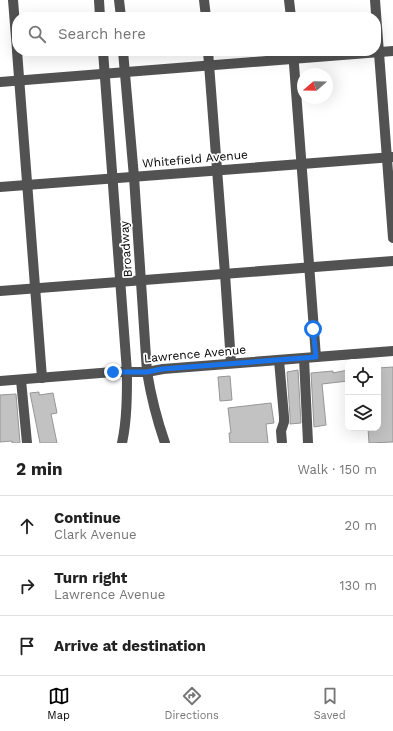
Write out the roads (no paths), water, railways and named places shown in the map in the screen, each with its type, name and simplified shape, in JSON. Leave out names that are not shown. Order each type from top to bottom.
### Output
[{"type":"street","points":[[13,0],[14,12]]},
{"type":"street","points":[[99,0],[100,12]]},
{"type":"street","points":[[119,0],[120,12]]},
{"type":"street","points":[[204,0],[205,12]]},
{"type":"street","points":[[289,0],[290,12]]},
{"type":"street","points":[[375,0],[376,12]]},
{"type":"street","points":[[381,52],[393,51]]},
{"type":"street","points":[[18,56],[42,378]]},
{"type":"street","name":"Broadway","points":[[103,56],[127,372],[127,395],[122,443]]},
{"type":"street","name":"Broadway","points":[[123,56],[134,177],[147,372],[150,392],[165,443]]},
{"type":"street","points":[[209,56],[231,363]]},
{"type":"street","points":[[0,82],[210,66],[285,56]]},
{"type":"street","points":[[293,56],[316,357]]},
{"type":"street","points":[[379,56],[390,157],[393,238]]},
{"type":"street","name":"Whitefield Avenue","points":[[0,187],[390,157]]},
{"type":"street","points":[[0,291],[393,261]]},
{"type":"street","name":"Lawrence Avenue","points":[[0,381],[127,372],[147,372],[162,369],[231,363],[393,351]]},
{"type":"street","points":[[304,358],[308,443]]},
{"type":"street","points":[[279,360],[284,417],[281,431],[282,443]]},
{"type":"street","points":[[21,380],[27,443]]}]
